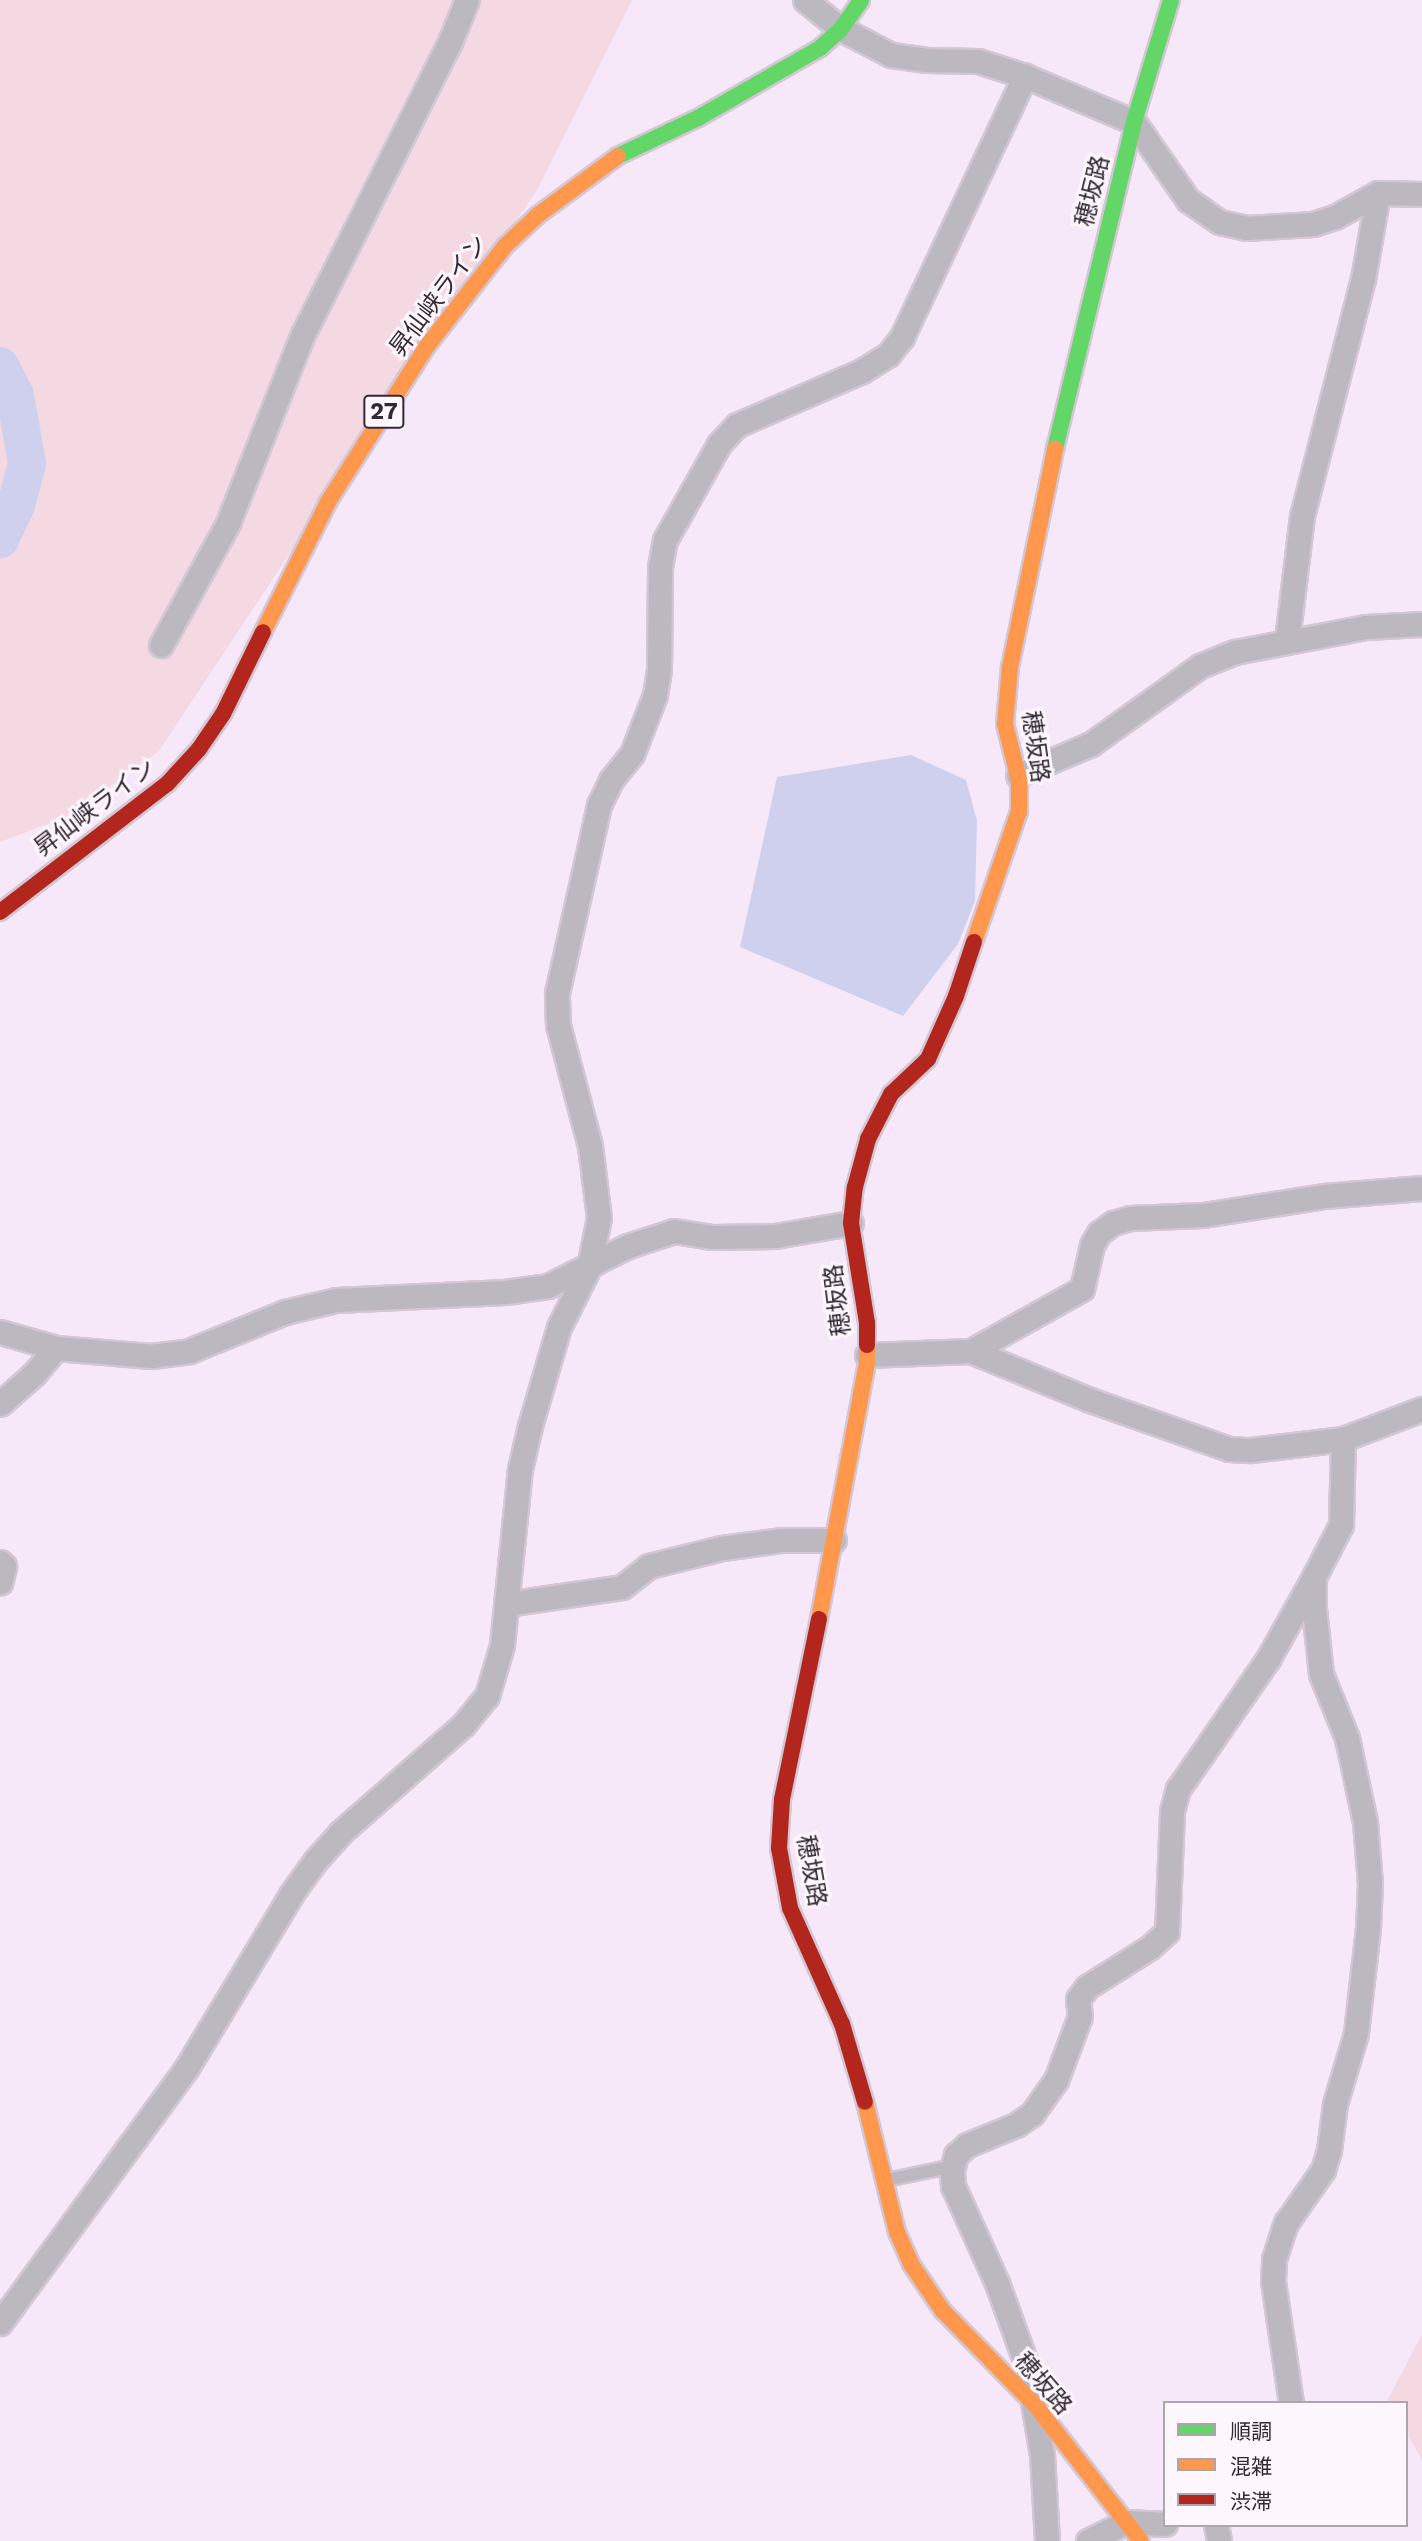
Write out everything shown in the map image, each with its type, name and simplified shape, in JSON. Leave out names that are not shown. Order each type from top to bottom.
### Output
[{"type":"main road","name":"昇仙峡ライン","points":[[0,912],[167,784],[199,749],[229,703],[328,502],[362,445],[427,346],[505,246],[538,215],[607,161],[698,118],[820,48],[841,29],[861,0]]},
{"type":"main road","name":"穂坂路","points":[[1141,2541],[1035,2405],[926,2290],[897,2232],[860,2081],[842,2024],[790,1908],[779,1848],[782,1799],[863,1394],[867,1323],[851,1223],[855,1187],[867,1139],[891,1094],[928,1059],[956,996],[1018,811],[1018,775],[1005,724],[1010,667],[1068,388],[1133,122],[1171,0]]},
{"type":"street","points":[[161,645],[228,523],[303,334],[450,43],[467,0]]},
{"type":"street","points":[[804,0],[841,29],[891,55],[927,60],[978,61],[1025,76],[1133,122],[1188,200],[1220,222],[1245,228],[1313,224],[1335,217],[1378,193],[1422,194]]},
{"type":"street","points":[[0,2323],[186,2069],[292,1893],[316,1860],[340,1833],[464,1724],[487,1696],[502,1644],[520,1469],[530,1426],[559,1327],[589,1267],[599,1218],[590,1146],[558,1025],[557,992],[599,805],[611,780],[632,754],[655,695],[659,669],[660,567],[665,540],[719,443],[737,425],[862,371],[888,355],[902,337],[1025,76]]},
{"type":"street","points":[[1287,640],[1303,516],[1363,279],[1378,193]]},
{"type":"street","points":[[1018,775],[1091,744],[1200,666],[1235,652],[1366,627],[1422,624]]},
{"type":"street","points":[[971,1351],[1082,1289],[1092,1245],[1099,1233],[1113,1223],[1130,1218],[1203,1215],[1324,1196],[1422,1188]]},
{"type":"street","points":[[0,1332],[56,1348],[151,1356],[189,1350],[285,1312],[336,1300],[505,1292],[548,1286],[628,1246],[674,1231],[713,1237],[775,1236],[851,1223]]},
{"type":"street","points":[[0,1404],[34,1374],[56,1348]]},
{"type":"street","points":[[867,1355],[971,1351],[1090,1400],[1229,1449],[1251,1450],[1343,1439],[1422,1409]]},
{"type":"street","points":[[1047,2541],[1042,2455],[1035,2405],[1013,2324],[953,2186],[953,2166],[956,2155],[967,2145],[1016,2125],[1032,2114],[1056,2080],[1068,2053],[1080,2016],[1078,1999],[1087,1987],[1149,1948],[1167,1932],[1172,1811],[1178,1789],[1268,1659],[1341,1525],[1343,1439]]},
{"type":"street","points":[[506,1604],[622,1587],[649,1566],[722,1548],[782,1540],[834,1540]]},
{"type":"street","points":[[0,1562],[4,1566],[0,1583]]},
{"type":"street","points":[[1291,2401],[1273,2281],[1274,2259],[1286,2223],[1323,2170],[1329,2150],[1335,2104],[1356,2033],[1368,1928],[1370,1884],[1365,1822],[1356,1775],[1347,1738],[1321,1674],[1314,1608],[1314,1577]]},
{"type":"street","points":[[1088,2541],[1126,2522],[1163,2524]]},
{"type":"lane","points":[[883,2181],[953,2166]]},
{"type":"shaded area","points":[[0,0],[632,0],[536,192],[390,402],[159,751],[69,816],[0,842]]},
{"type":"shaded area","points":[[1422,2334],[1422,2460],[1408,2436],[1408,2401],[1388,2399]]},
{"type":"water","points":[[911,755],[966,780],[977,821],[975,901],[958,944],[903,1016],[740,947],[777,777]]},
{"type":"waterway","points":[[0,366],[15,395],[27,464],[16,505],[0,540]]},
{"type":"traffic: fast","points":[[618,156],[698,118],[820,48],[841,29],[861,0]]},
{"type":"traffic: fast","points":[[1055,449],[1134,122],[1171,0]]},
{"type":"traffic: slow","points":[[263,632],[328,502],[427,346],[505,246],[538,215],[618,156]]},
{"type":"traffic: slow","points":[[974,942],[1019,811],[1019,780],[1005,724],[1010,667],[1055,449]]},
{"type":"traffic: slow","points":[[819,1619],[867,1362],[867,1345]]},
{"type":"traffic: slow","points":[[865,2102],[897,2232],[911,2264],[943,2311],[1035,2405],[1141,2541]]},
{"type":"traffic: jam","points":[[0,912],[167,784],[199,749],[223,714],[263,632]]},
{"type":"traffic: jam","points":[[867,1345],[867,1323],[851,1223],[855,1187],[868,1139],[891,1094],[928,1059],[956,996],[974,942]]},
{"type":"traffic: jam","points":[[819,1619],[782,1799],[779,1848],[790,1908],[842,2024],[865,2102]]}]
